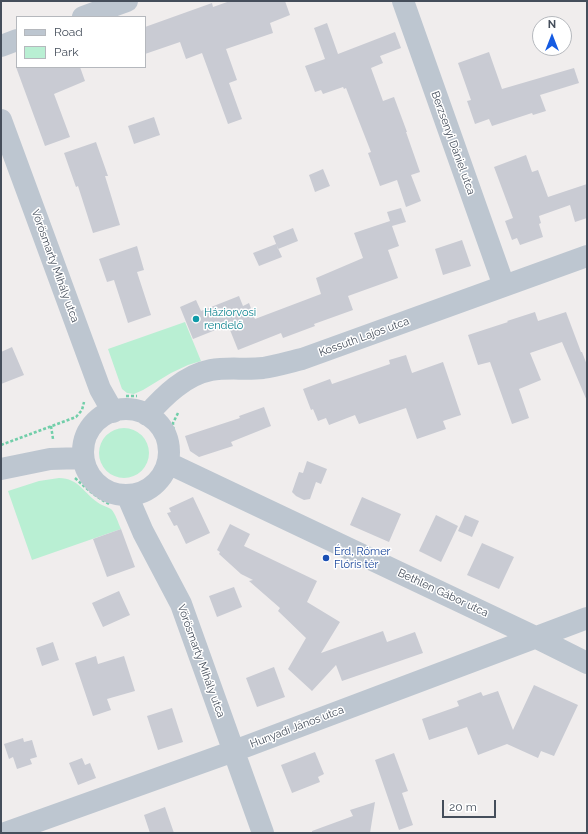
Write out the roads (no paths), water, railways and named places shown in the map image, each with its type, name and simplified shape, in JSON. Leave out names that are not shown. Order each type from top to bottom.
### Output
[{"type":"street","points":[[86,16],[127,1]]},
{"type":"street","name":"Berzsenyi Dániel utca","points":[[403,1],[504,286]]},
{"type":"street","points":[[1,46],[16,40]]},
{"type":"street","name":"Vörösmarty Mihály utca","points":[[1,120],[100,389],[117,402]]},
{"type":"street","name":"Kossuth Lajos utca","points":[[143,405],[162,397],[192,378],[210,371],[230,368],[264,368],[302,359],[587,256]]},
{"type":"street","points":[[117,402],[124,410],[136,410],[143,405],[158,423],[165,435],[169,449],[168,463],[162,475],[153,486],[121,502],[115,494],[98,485],[87,470],[83,458],[84,443],[90,430],[117,402]]},
{"type":"street","points":[[1,469],[50,459],[83,458]]},
{"type":"street","name":"Bethlen Gábor utca","points":[[168,463],[587,663]]},
{"type":"street","name":"Vörösmarty Mihály utca","points":[[121,502],[144,532],[181,604],[263,833]]},
{"type":"street","name":"Hunyadi János utca","points":[[5,833],[234,751],[587,618]]},
{"type":"place","name":"Háziorvosi rendelő","points":[[196,319]]},
{"type":"place","name":"Érd, Rómer Flóris tér","points":[[326,558]]}]
